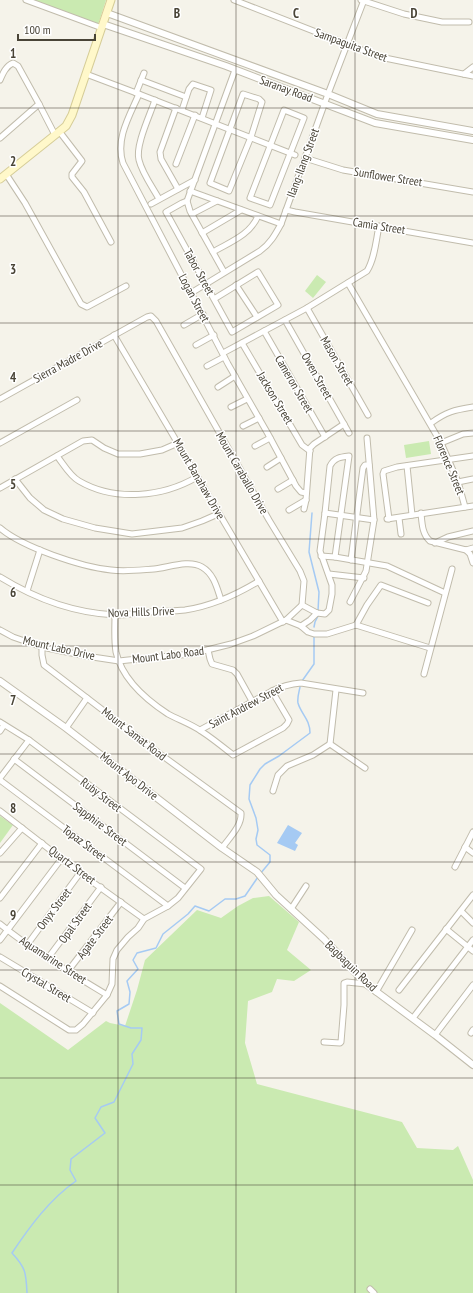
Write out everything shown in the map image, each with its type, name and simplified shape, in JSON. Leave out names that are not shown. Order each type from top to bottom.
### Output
[{"type":"main road","points":[[0,179],[66,126],[72,115],[111,0]]},
{"type":"street","points":[[26,0],[102,26]]},
{"type":"street","name":"Sampaguita Street","points":[[234,0],[380,57],[473,76]]},
{"type":"street","points":[[363,0],[404,14],[442,22],[469,22]]},
{"type":"street","name":"Ilang-Ilang Street","points":[[191,293],[260,251],[268,245],[274,237],[281,224],[363,0]]},
{"type":"street","name":"Saranay Road","points":[[107,13],[328,94],[377,114],[473,131]]},
{"type":"street","points":[[124,31],[127,20]]},
{"type":"street","name":"Saranay Road","points":[[102,26],[124,31],[235,70],[375,123],[473,140]]},
{"type":"street","points":[[0,80],[2,72],[10,64],[13,62],[18,66],[57,133],[82,161],[72,174],[72,177],[84,192],[112,242]]},
{"type":"street","points":[[464,74],[473,67]]},
{"type":"street","points":[[224,272],[188,208],[187,201],[235,70]]},
{"type":"street","name":"Logan Street","points":[[144,73],[122,135],[120,155],[223,355],[293,480],[301,492],[306,493]]},
{"type":"street","points":[[86,74],[293,154]]},
{"type":"street","points":[[141,80],[186,97]]},
{"type":"street","points":[[182,110],[189,89],[193,84],[211,90],[202,118]]},
{"type":"street","points":[[243,94],[259,99],[262,102],[251,137],[229,191],[210,183],[231,129],[243,94]]},
{"type":"street","points":[[155,100],[140,142],[138,154],[140,165],[159,199]]},
{"type":"street","points":[[0,138],[39,104]]},
{"type":"street","points":[[176,108],[161,145],[160,152],[161,159],[178,189]]},
{"type":"street","points":[[284,110],[304,118],[293,154],[270,206],[250,198],[284,110]]},
{"type":"street","points":[[176,164],[195,115]]},
{"type":"street","name":"Sunflower Street","points":[[305,158],[343,170],[473,192]]},
{"type":"street","points":[[6,174],[25,203],[81,304],[84,306],[90,306],[126,286]]},
{"type":"street","points":[[151,204],[195,180]]},
{"type":"street","points":[[190,191],[281,224]]},
{"type":"street","name":"Tabor Street","points":[[187,201],[166,212],[232,332],[257,317]]},
{"type":"street","points":[[192,214],[217,201]]},
{"type":"street","points":[[202,233],[242,210]]},
{"type":"street","name":"Camia Street","points":[[286,210],[473,243]]},
{"type":"street","points":[[213,252],[248,231],[258,216]]},
{"type":"street","points":[[207,366],[242,343],[307,308],[363,274],[370,267],[379,226]]},
{"type":"street","points":[[214,299],[236,285],[258,272],[278,305],[257,317],[236,285]]},
{"type":"street","name":"Florence Street","points":[[348,283],[431,423],[449,459],[458,482],[465,507]]},
{"type":"street","name":"Mason Street","points":[[307,308],[368,415]]},
{"type":"street","points":[[184,325],[203,314]]},
{"type":"street","name":"Sierra Madre Drive","points":[[0,399],[146,316],[151,316],[156,321]]},
{"type":"street","name":"Owen Street","points":[[285,320],[349,433]]},
{"type":"street","name":"Mount Caraballo Drive","points":[[156,321],[269,520],[300,571],[304,581],[302,605]]},
{"type":"street","name":"Cameron Street","points":[[264,331],[325,437]]},
{"type":"street","name":"Mount Banahaw Drive","points":[[114,335],[198,477],[218,514],[285,621]]},
{"type":"street","points":[[196,345],[214,335]]},
{"type":"street","name":"Jackson Street","points":[[242,343],[302,445],[310,451]]},
{"type":"street","points":[[218,386],[235,376]]},
{"type":"street","points":[[231,408],[248,399]]},
{"type":"street","points":[[0,443],[77,400]]},
{"type":"street","points":[[431,423],[443,415],[456,410],[473,407]]},
{"type":"street","points":[[244,426],[259,418]]},
{"type":"street","points":[[304,510],[310,448],[344,424]]},
{"type":"street","points":[[441,443],[463,434],[473,433]]},
{"type":"street","points":[[255,446],[270,438]]},
{"type":"street","points":[[350,602],[364,578],[368,563],[374,520],[374,504],[367,438]]},
{"type":"street","points":[[0,488],[83,441],[92,440],[104,448],[118,454],[140,454],[162,450],[178,443]]},
{"type":"street","points":[[57,456],[67,470],[78,481],[101,492],[130,495],[165,491],[198,477]]},
{"type":"street","points":[[335,557],[349,456],[338,457],[332,461],[330,466],[326,513],[320,551],[332,585],[329,610],[325,614],[317,613],[302,605],[285,621],[301,626],[308,632],[314,634],[327,634],[356,625],[430,648]]},
{"type":"street","points":[[473,456],[407,466],[384,471],[382,474],[387,519],[473,506]]},
{"type":"street","points":[[267,466],[280,458]]},
{"type":"street","points":[[351,560],[363,468],[369,465]]},
{"type":"street","points":[[407,466],[412,515]]},
{"type":"street","points":[[15,479],[30,498],[44,510],[63,519],[96,528],[132,534],[182,528],[218,514]]},
{"type":"street","points":[[458,482],[473,479]]},
{"type":"street","points":[[278,489],[293,480]]},
{"type":"street","points":[[289,510],[306,500]]},
{"type":"street","points":[[326,513],[374,520]]},
{"type":"street","points":[[421,513],[426,537],[435,543],[466,550],[473,548]]},
{"type":"street","points":[[399,518],[401,534]]},
{"type":"street","points":[[0,528],[32,547],[77,563],[111,570],[155,569],[191,563],[201,566],[213,577],[221,600]]},
{"type":"street","points":[[435,543],[448,537],[473,531]]},
{"type":"street","points":[[27,592],[40,550]]},
{"type":"street","points":[[466,550],[470,554],[473,563]]},
{"type":"street","points":[[321,556],[387,566],[445,593]]},
{"type":"street","points":[[424,674],[452,569]]},
{"type":"street","points":[[329,574],[364,578]]},
{"type":"street","name":"Nova Hills Drive","points":[[0,577],[27,592],[56,603],[85,611],[115,615],[185,610],[233,596],[259,581]]},
{"type":"street","points":[[356,625],[367,605],[381,585],[428,603]]},
{"type":"street","points":[[301,626],[317,613]]},
{"type":"street","points":[[115,615],[116,651],[119,661],[125,674],[138,690],[169,714],[200,730],[233,755],[287,724],[289,720],[272,691]]},
{"type":"street","name":"Mount Labo Road","points":[[119,661],[192,654],[246,639],[285,621]]},
{"type":"street","name":"Mount Labo Drive","points":[[0,630],[13,637],[42,647],[119,661]]},
{"type":"street","name":"Mount Samat Road","points":[[42,647],[44,665],[240,813],[241,818],[238,825],[222,848]]},
{"type":"street","points":[[208,650],[212,664],[233,670],[237,674],[252,701]]},
{"type":"street","name":"Mount Apo Drive","points":[[0,681],[66,728],[222,848],[257,872]]},
{"type":"street","name":"Saint Andrew Street","points":[[200,730],[281,686],[301,683],[336,690],[363,693]]},
{"type":"street","points":[[330,744],[336,690]]},
{"type":"street","points":[[66,728],[87,698]]},
{"type":"street","points":[[0,730],[2,723]]},
{"type":"street","name":"Ruby Street","points":[[2,723],[29,740],[201,869],[185,888]]},
{"type":"street","points":[[0,779],[29,740]]},
{"type":"street","points":[[330,744],[365,768]]},
{"type":"street","points":[[273,791],[278,775],[287,766],[313,755],[330,744]]},
{"type":"street","name":"Sapphire Street","points":[[14,759],[185,888]]},
{"type":"street","name":"Topaz Street","points":[[0,779],[168,906]]},
{"type":"street","name":"Quartz Street","points":[[0,810],[80,873],[144,919]]},
{"type":"street","points":[[0,853],[22,828]]},
{"type":"street","points":[[455,867],[473,832]]},
{"type":"street","points":[[0,898],[42,843]]},
{"type":"street","points":[[465,847],[473,853]]},
{"type":"street","points":[[0,940],[62,858]]},
{"type":"street","name":"Bagbaguin Road","points":[[257,872],[276,895],[324,940],[366,984],[413,1018],[473,1065]]},
{"type":"street","name":"Onyx Street","points":[[27,944],[80,873]]},
{"type":"street","points":[[291,909],[306,886]]},
{"type":"street","name":"Opal Street","points":[[48,958],[101,887]]},
{"type":"street","points":[[0,986],[69,1030],[76,1030],[93,1013],[107,994],[112,984],[113,959],[117,950],[138,928],[144,919],[168,906],[178,898],[185,888]]},
{"type":"street","points":[[400,990],[473,894]]},
{"type":"street","name":"Agate Street","points":[[68,971],[121,902]]},
{"type":"street","points":[[460,911],[473,923]]},
{"type":"street","name":"Aquamarine Street","points":[[0,924],[48,958],[107,994]]},
{"type":"street","points":[[446,929],[473,951]]},
{"type":"street","points":[[376,992],[412,930]]},
{"type":"street","points":[[413,1018],[473,940]]},
{"type":"street","name":"Crystal Street","points":[[0,957],[93,1013]]},
{"type":"street","points":[[324,1042],[341,1042],[344,984],[347,982],[366,984]]},
{"type":"street","points":[[435,1035],[473,985]]},
{"type":"green space","points":[[29,0],[106,0],[98,25]]},
{"type":"green space","points":[[317,275],[326,282],[313,298],[305,291]]},
{"type":"green space","points":[[429,441],[431,454],[406,458],[404,445]]},
{"type":"green space","points":[[0,816],[13,825],[0,843]]},
{"type":"green space","points":[[269,896],[299,922],[287,950],[311,970],[294,981],[277,979],[272,992],[248,1001],[245,1043],[257,1084],[402,1122],[417,1148],[453,1150],[458,1146],[473,1180],[473,1293],[0,1293],[0,1003],[68,1050],[106,1021],[125,1026],[145,960],[197,910],[221,918],[253,898]]},
{"type":"water","points":[[288,825],[302,833],[295,843],[298,845],[295,851],[277,843]]},
{"type":"waterway","points":[[312,513],[309,552],[319,592],[318,611]]},
{"type":"waterway","points":[[314,627],[318,616]]},
{"type":"waterway","points":[[302,681],[314,664],[314,637]]},
{"type":"waterway","points":[[260,874],[270,862],[270,855],[257,845],[256,839],[258,830],[256,818],[249,799],[250,785],[265,764],[279,756],[310,733],[309,724],[298,703],[300,687]]},
{"type":"waterway","points":[[27,1293],[23,1267],[12,1253],[41,1214],[58,1196],[76,1181],[70,1170],[71,1159],[105,1133],[95,1118],[101,1107],[114,1102],[133,1064],[132,1054],[141,1040],[142,1028],[131,1028],[119,1024],[117,1011],[129,1004],[130,992],[127,981],[138,969],[133,960],[137,953],[156,948],[163,934],[188,914],[195,906],[209,911],[225,899],[236,899],[245,896],[258,877]]}]
